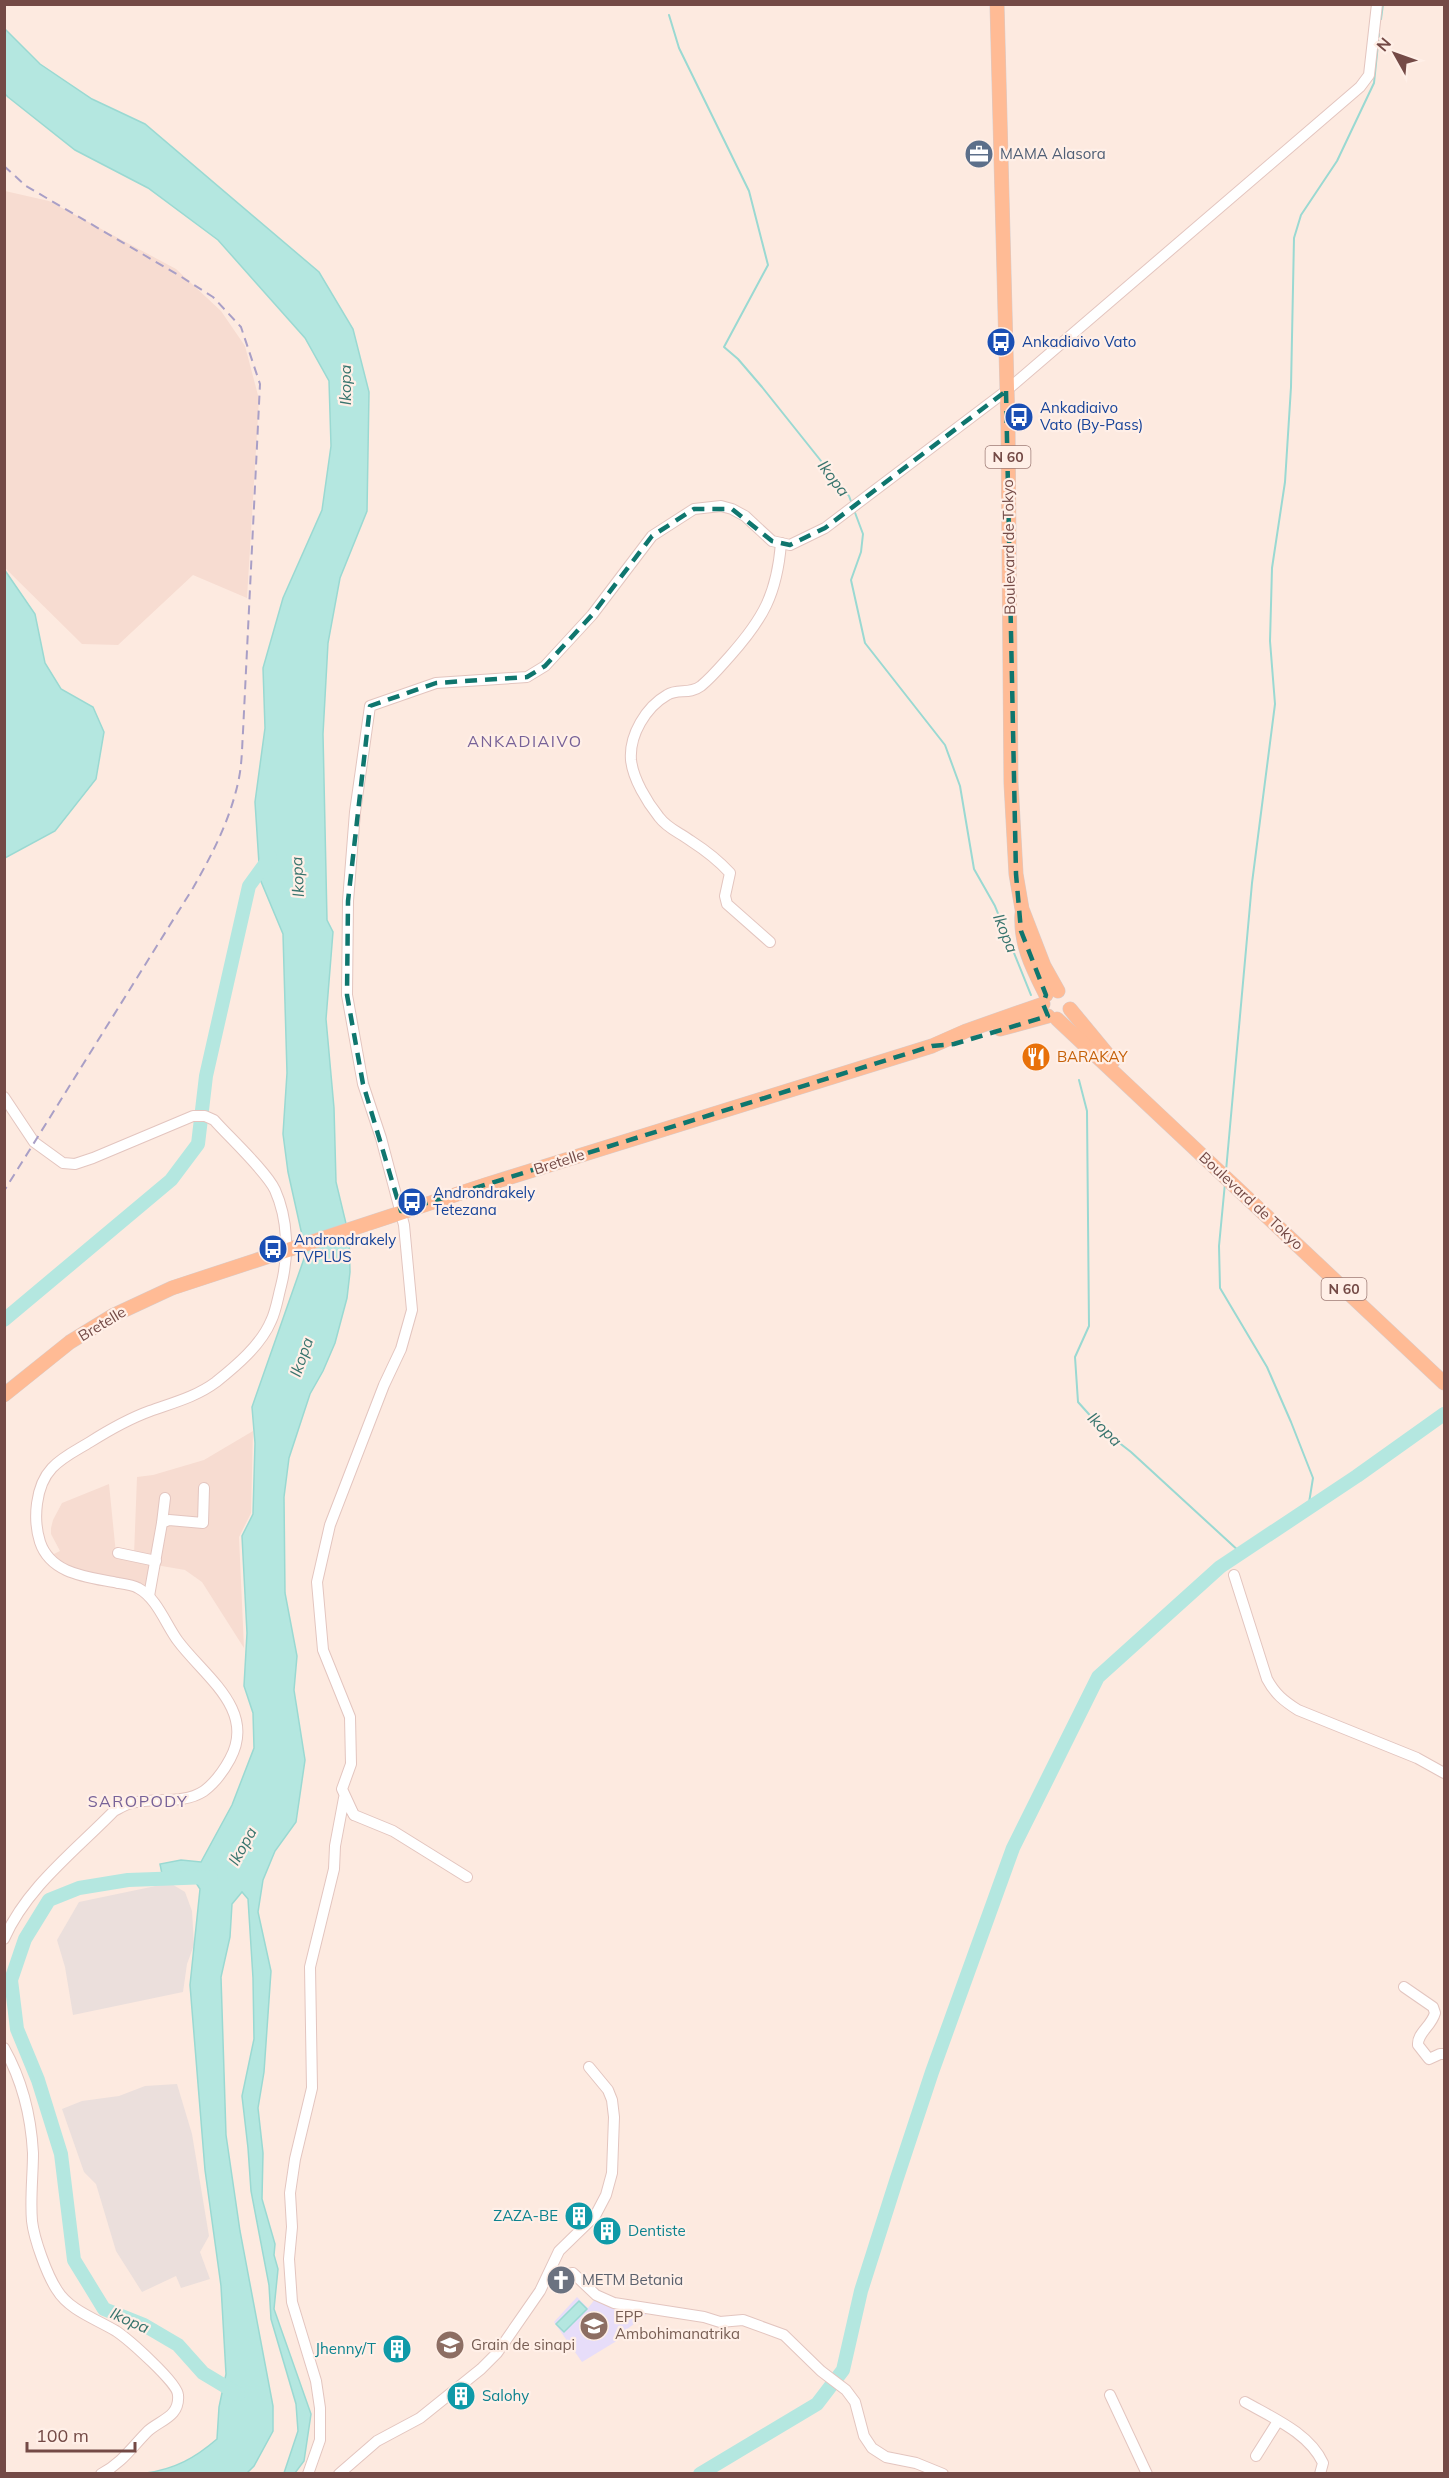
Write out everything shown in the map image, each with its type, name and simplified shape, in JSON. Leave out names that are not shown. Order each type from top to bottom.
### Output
[{"type":"main road","name":"Boulevard de Tokyo","points":[[998,4],[1011,783],[1016,874],[1022,909],[1021,931],[1026,950],[1050,1005],[1161,1116],[1444,1383]]},
{"type":"main road","points":[[1063,992],[1070,999],[1070,1009],[1066,1015],[1050,1005],[1063,992]]},
{"type":"main road","name":"Bretelle","points":[[4,1395],[57,1351],[114,1315],[172,1288],[395,1213],[932,1046],[946,1047],[1013,1025],[1050,1005]]},
{"type":"main road","points":[[1070,1009],[1134,1089]]},
{"type":"street","points":[[354,1815],[342,1789],[351,1764],[350,1717],[323,1650],[317,1582],[330,1525],[384,1385],[401,1349],[412,1310],[408,1255],[395,1213],[381,1138],[363,1084],[347,995],[348,902],[355,812],[370,706],[436,683],[527,677],[545,666],[592,615],[652,536],[694,509],[721,506],[732,509],[745,516],[772,541],[790,545],[817,532],[1006,391],[1360,87],[1369,75],[1377,4]]},
{"type":"street","points":[[770,942],[727,904],[725,896],[730,873],[690,839],[669,829],[658,816],[641,789],[631,759],[635,733],[652,706],[669,693],[690,692],[700,686],[714,674],[761,618],[779,570],[781,543]]},
{"type":"street","points":[[4,1097],[34,1142],[63,1163],[75,1164],[193,1116],[206,1116],[213,1120],[274,1188],[289,1248],[272,1320],[253,1347],[215,1382],[173,1405],[151,1410],[113,1427],[60,1461],[50,1470],[38,1499],[36,1518],[41,1544],[46,1555],[55,1564],[72,1573],[137,1587],[149,1596],[190,1658],[227,1697],[236,1713],[237,1737],[233,1754],[220,1777],[202,1792],[184,1799],[129,1803],[114,1811],[40,1885],[13,1922],[4,1939]]},
{"type":"street","points":[[162,1523],[169,1520],[203,1523],[204,1488]]},
{"type":"street","points":[[149,1596],[165,1498]]},
{"type":"street","points":[[118,1552],[156,1561]]},
{"type":"street","points":[[1234,1575],[1267,1679],[1273,1691],[1281,1699],[1298,1710],[1377,1744],[1418,1758],[1444,1773]]},
{"type":"street","points":[[308,2474],[320,2440],[320,2408],[316,2381],[292,2302],[289,2259],[292,2227],[290,2193],[295,2159],[312,2088],[310,1967],[334,1869],[335,1846],[344,1798],[354,1815],[393,1831],[467,1877]]},
{"type":"street","points":[[1404,1987],[1433,2007],[1435,2013],[1428,2028],[1419,2036],[1418,2045],[1429,2059],[1444,2054]]},
{"type":"street","points":[[4,2048],[21,2085],[29,2123],[33,2151],[32,2222],[56,2289],[74,2308],[118,2333],[171,2381],[179,2393],[178,2403],[170,2416],[148,2432],[120,2462],[101,2474]]},
{"type":"street","points":[[339,2474],[377,2441],[410,2426],[481,2369],[497,2353],[519,2323],[551,2270],[559,2251],[595,2216],[606,2195],[612,2174],[612,2100],[608,2090],[589,2067]]},
{"type":"street","points":[[551,2270],[558,2275],[573,2272],[596,2295],[614,2303],[704,2317],[720,2322],[743,2320],[784,2335],[840,2385],[855,2402],[864,2436],[872,2448],[886,2457],[916,2463],[943,2474]]},
{"type":"street","points":[[1110,2395],[1147,2474]]},
{"type":"street","points":[[1245,2402],[1278,2421],[1317,2450],[1323,2463],[1320,2474]]},
{"type":"street","points":[[1256,2456],[1278,2421]]},
{"type":"highlighted area","points":[[1006,391],[1016,874],[1021,931],[1046,995],[1043,1004],[1048,1016],[954,1044],[932,1046],[401,1211],[363,1084],[347,995],[348,901],[370,706],[436,683],[527,677],[545,666],[592,615],[652,536],[694,509],[732,509],[772,541],[790,545],[825,528]]},
{"type":"shaded area","points":[[5,191],[49,201],[176,269],[221,311],[245,346],[259,399],[247,598],[193,575],[118,645],[82,644],[5,568]]},
{"type":"shaded area","points":[[253,1431],[251,1513],[239,1537],[244,1648],[202,1582],[185,1570],[156,1565],[134,1555],[137,1477],[153,1475],[204,1460]]},
{"type":"shaded area","points":[[109,1484],[116,1554],[153,1562],[146,1586],[77,1569],[63,1564],[52,1555],[60,1551],[51,1534],[51,1528],[62,1503]]},
{"type":"shaded area","points":[[170,1883],[185,1892],[192,1911],[194,1945],[187,1964],[183,1992],[73,2015],[65,1967],[57,1940],[79,1902]]},
{"type":"shaded area","points":[[177,2084],[192,2134],[209,2236],[200,2252],[210,2279],[181,2288],[176,2276],[142,2292],[116,2251],[96,2184],[84,2172],[62,2109],[82,2101],[119,2096],[145,2086]]},
{"type":"shaded area","name":"EPP Ambohimanatrika","points":[[577,2297],[588,2308],[596,2298],[652,2310],[626,2330],[628,2334],[582,2362],[554,2322]]},
{"type":"water","points":[[4,28],[40,64],[92,99],[145,124],[319,272],[353,329],[369,392],[367,511],[340,578],[328,643],[323,734],[327,920],[333,932],[326,1019],[334,1108],[336,1182],[349,1236],[350,1272],[347,1298],[335,1343],[310,1394],[289,1458],[284,1497],[285,1593],[297,1656],[294,1690],[305,1760],[296,1822],[275,1851],[263,1880],[258,1912],[271,1971],[264,2072],[258,2108],[263,2153],[262,2199],[275,2244],[274,2255],[278,2269],[274,2309],[311,2414],[304,2461],[295,2473],[284,2473],[298,2431],[296,2404],[271,2319],[269,2285],[251,2191],[242,2096],[254,2039],[248,1899],[242,1892],[232,1904],[230,1937],[221,1977],[226,2135],[240,2231],[273,2406],[273,2431],[254,2466],[247,2473],[146,2473],[184,2462],[217,2439],[219,2407],[226,2374],[221,2286],[205,2170],[190,1985],[200,1889],[189,1872],[162,1874],[160,1864],[181,1860],[201,1862],[232,1805],[254,1748],[253,1713],[244,1686],[247,1633],[242,1536],[253,1514],[255,1443],[252,1407],[306,1253],[288,1172],[283,1134],[287,1073],[283,934],[260,879],[255,802],[265,728],[263,668],[283,598],[322,510],[331,446],[329,381],[305,338],[218,240],[148,188],[75,150],[4,93]]},
{"type":"water","points":[[4,569],[35,614],[45,663],[61,689],[93,707],[104,732],[96,779],[55,831],[5,858]]},
{"type":"water","points":[[579,2301],[587,2309],[564,2332],[556,2324]]},
{"type":"waterway","points":[[1381,19],[1383,4]]},
{"type":"waterway","name":"Ikopa","points":[[669,15],[679,48],[749,191],[768,265],[724,347],[738,359],[762,387],[849,496],[852,504]]},
{"type":"waterway","points":[[1226,1171],[1252,883],[1275,704],[1270,641],[1272,568],[1285,482],[1291,387],[1294,238],[1301,215],[1337,161],[1374,83],[1379,34]]},
{"type":"waterway","name":"Ikopa","points":[[854,510],[863,534],[861,552],[851,580],[865,643],[945,745],[960,786],[974,869],[995,906],[1031,995]]},
{"type":"waterway","name":"Ikopa","points":[[4,1320],[171,1180],[198,1144],[206,1076],[249,886],[270,857]]},
{"type":"waterway","name":"Ikopa","points":[[1079,1080],[1087,1111],[1089,1326],[1075,1357],[1078,1402],[1104,1431],[1131,1452],[1241,1553]]},
{"type":"waterway","points":[[1225,1183],[1219,1246],[1220,1288],[1267,1367],[1291,1422],[1313,1478],[1308,1509]]},
{"type":"waterway","points":[[700,2474],[817,2404],[843,2370],[861,2291],[896,2181],[932,2072],[1013,1848],[1098,1677],[1220,1567],[1357,1476],[1444,1414]]},
{"type":"waterway","name":"Ikopa","points":[[211,1877],[128,1880],[79,1888],[49,1900],[25,1939],[11,1980],[17,2029],[38,2080],[61,2154],[74,2260],[104,2309],[144,2325],[178,2345],[203,2373],[238,2394]]},
{"type":"railway","points":[[4,166],[26,186],[213,297],[241,327],[260,384],[242,755],[236,793],[214,848],[193,888],[4,1191]]},
{"type":"place","name":"MAMA Alasora","points":[[979,154]]},
{"type":"place","name":"Ankadiaivo Vato","points":[[1001,342]]},
{"type":"place","name":"Ankadiaivo Vato (By-Pass)","points":[[1019,417]]},
{"type":"place","name":"BARAKAY","points":[[1036,1057]]},
{"type":"place","name":"Androndrakely Tetezana","points":[[412,1202]]},
{"type":"place","name":"Androndrakely TVPLUS","points":[[273,1249]]},
{"type":"place","name":"ZAZA-BE","points":[[579,2216]]},
{"type":"place","name":"Dentiste","points":[[607,2231]]},
{"type":"place","name":"METM Betania","points":[[561,2280]]},
{"type":"place","name":"EPP Ambohimanatrika","points":[[594,2326]]},
{"type":"place","name":"Grain de sinapi","points":[[450,2345]]},
{"type":"place","name":"Jhenny/T","points":[[397,2349]]},
{"type":"place","name":"Salohy","points":[[461,2396]]},
{"type":"district","name":"ANKADIAIVO","points":[[525,741]]},
{"type":"district","name":"SAROPODY","points":[[138,1801]]}]
